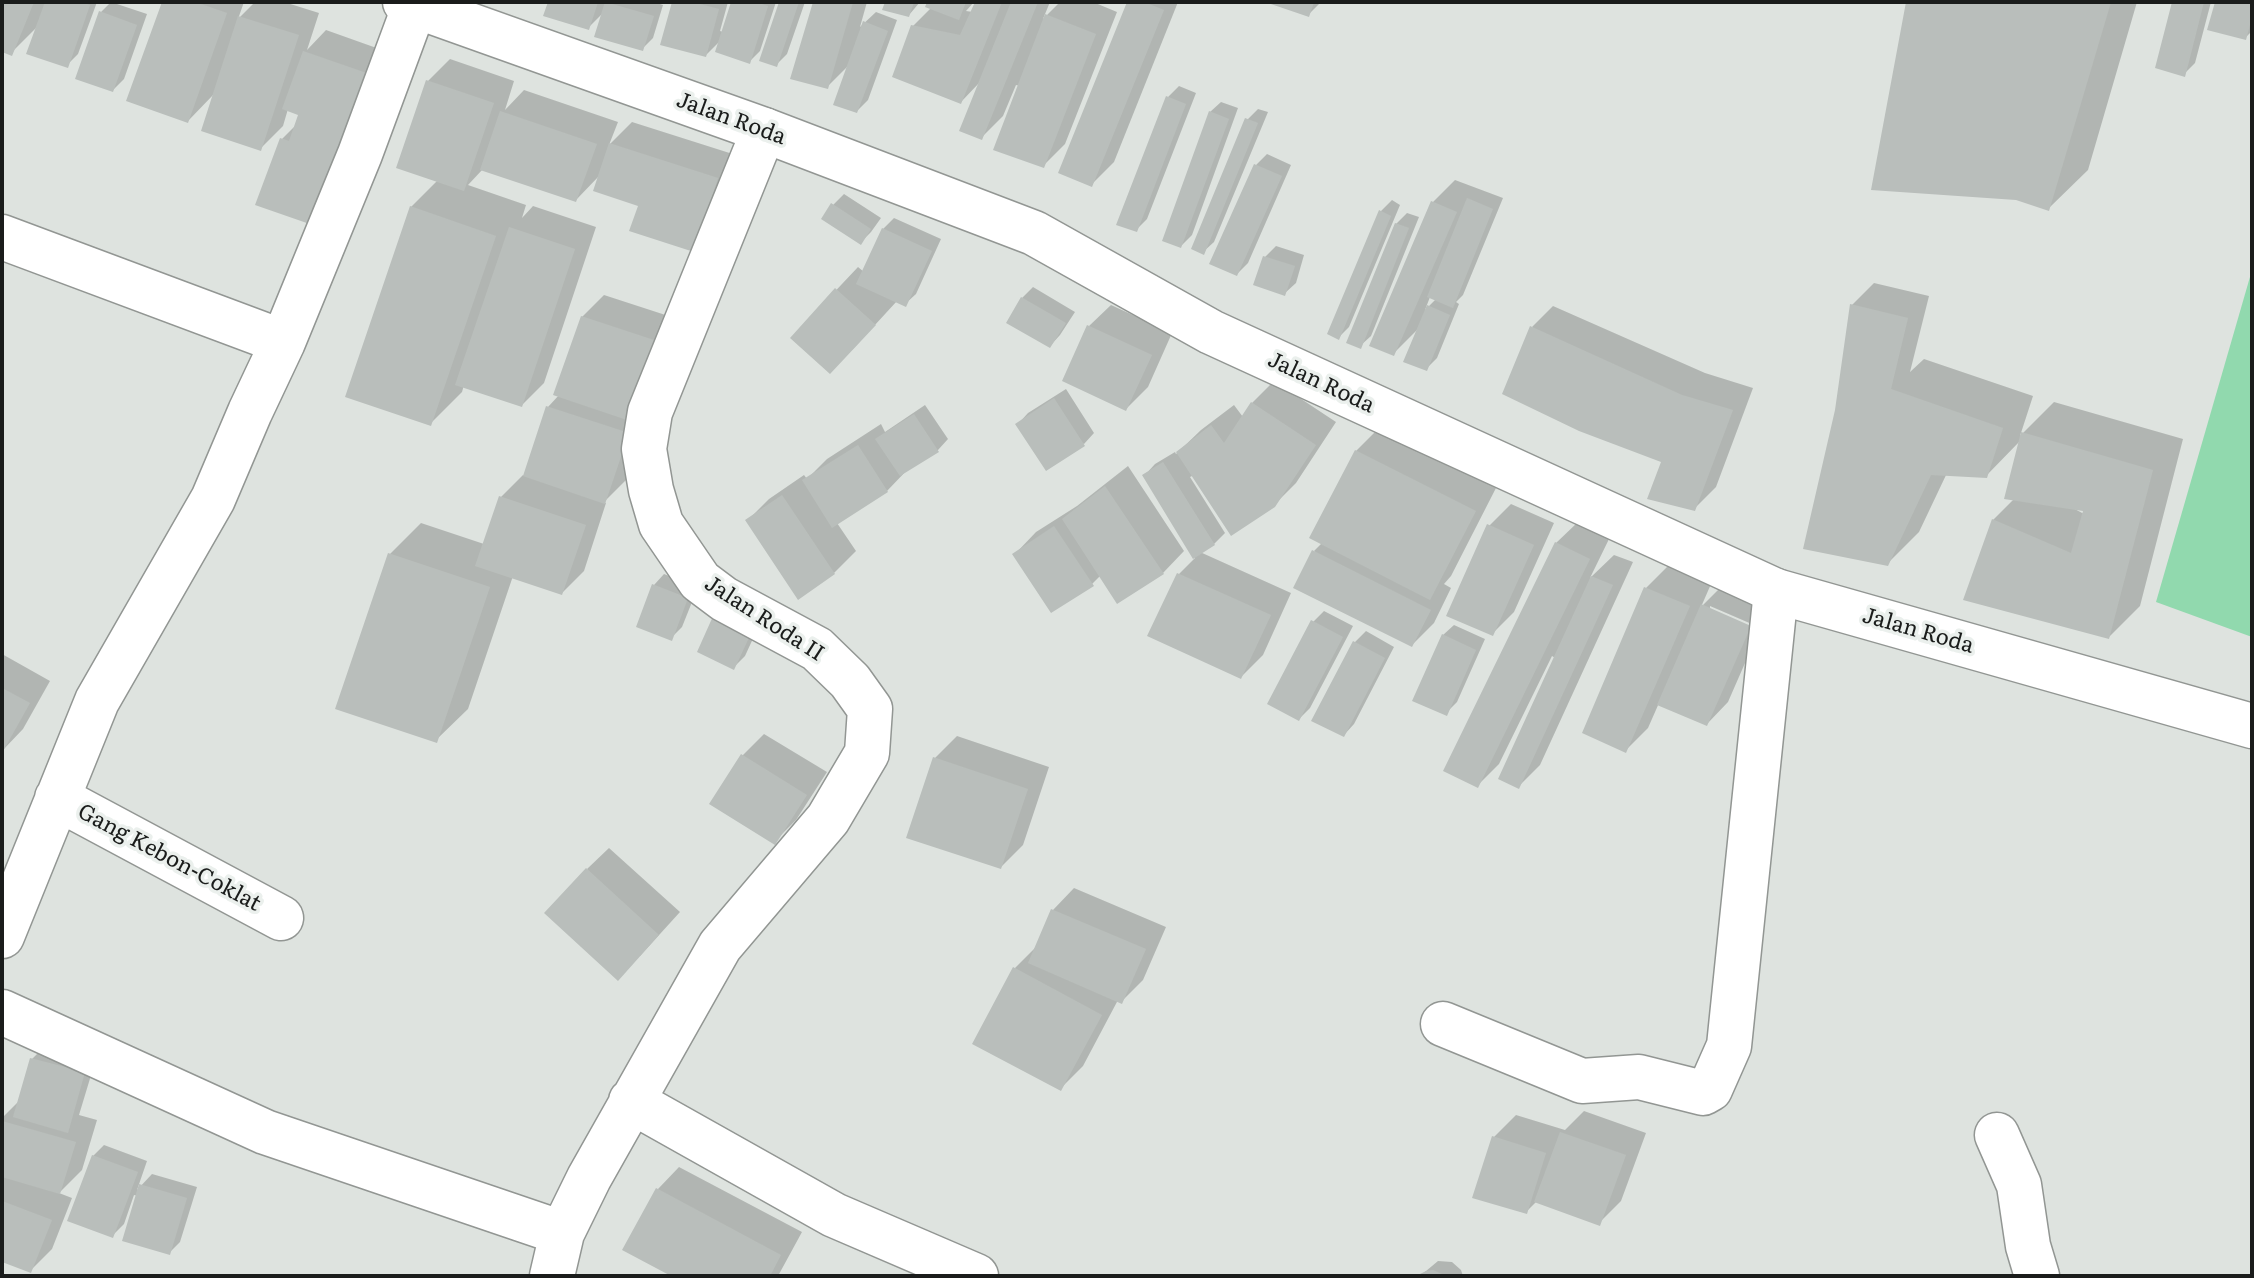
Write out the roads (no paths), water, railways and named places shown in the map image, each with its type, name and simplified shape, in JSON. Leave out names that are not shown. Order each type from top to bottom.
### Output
[{"type":"street","name":"Jalan Roda","points":[[410,4],[764,130],[1034,233],[1211,332],[1776,591],[2252,726]]},
{"type":"street","points":[[2,936],[97,701],[213,499],[283,342],[360,154],[410,4]]},
{"type":"street","name":"Jalan Roda II","points":[[552,1276],[562,1233],[589,1178],[720,946],[828,819],[867,753],[870,709],[850,681],[817,649],[724,599],[700,581],[661,524],[644,449],[650,412],[764,130]]},
{"type":"street","points":[[2,237],[283,342]]},
{"type":"street","points":[[1443,1024],[1582,1081],[1639,1077],[1703,1093],[1710,1089],[1729,1046],[1776,591]]},
{"type":"street","name":"Gang Kebon-Coklat","points":[[57,798],[281,918]]},
{"type":"street","points":[[2,1012],[265,1132],[562,1233]]},
{"type":"street","points":[[631,1101],[834,1215],[976,1276]]},
{"type":"street","points":[[1997,1135],[2019,1185],[2028,1246],[2037,1276]]}]
